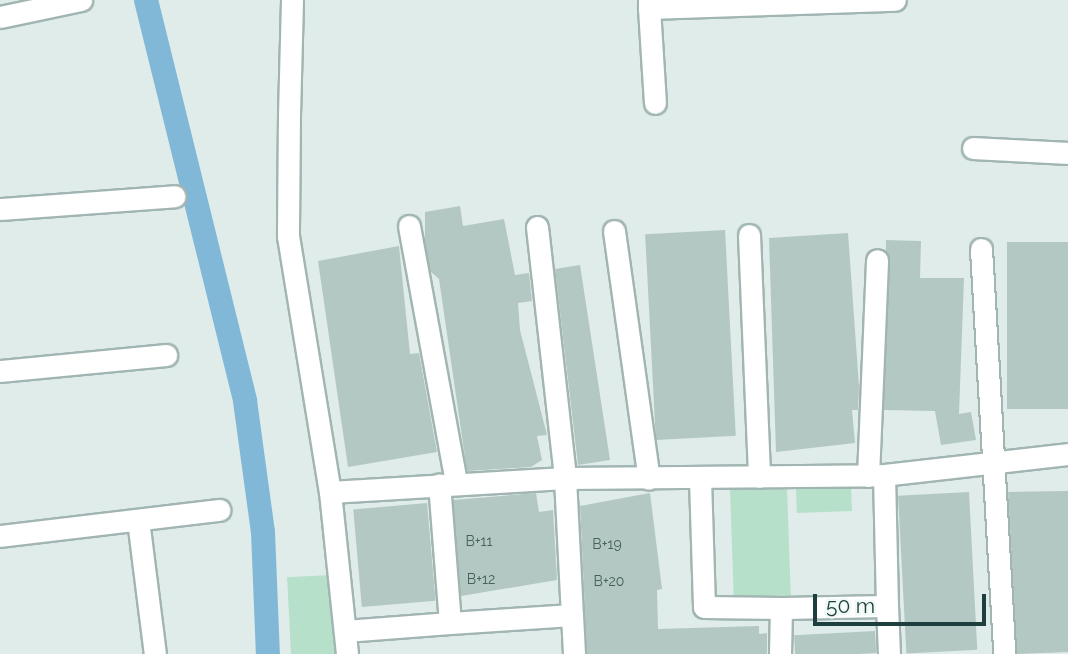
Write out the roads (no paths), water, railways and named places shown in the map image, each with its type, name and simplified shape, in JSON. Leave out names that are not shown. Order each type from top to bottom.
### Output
[{"type":"street","points":[[0,18],[80,0]]},
{"type":"street","points":[[292,0],[288,236],[330,492],[347,654]]},
{"type":"street","points":[[655,103],[647,2],[895,0]]},
{"type":"street","points":[[973,148],[1068,153]]},
{"type":"street","points":[[0,209],[175,196]]},
{"type":"street","points":[[409,226],[447,483],[450,623]]},
{"type":"street","points":[[537,227],[565,478],[573,654]]},
{"type":"street","points":[[614,231],[649,479]]},
{"type":"street","points":[[749,235],[759,477]]},
{"type":"street","points":[[981,249],[1004,654]]},
{"type":"street","points":[[877,260],[876,475],[889,654]]},
{"type":"street","points":[[0,371],[166,355]]},
{"type":"street","points":[[330,492],[565,478],[700,479],[876,475],[1068,454]]},
{"type":"street","points":[[700,479],[704,607],[887,606]]},
{"type":"street","points":[[0,536],[219,510]]},
{"type":"street","points":[[138,520],[155,654]]},
{"type":"street","points":[[780,654],[781,608]]},
{"type":"street","points":[[345,631],[572,615]]},
{"type":"waterway","points":[[146,0],[245,401],[263,532],[268,654]]}]
